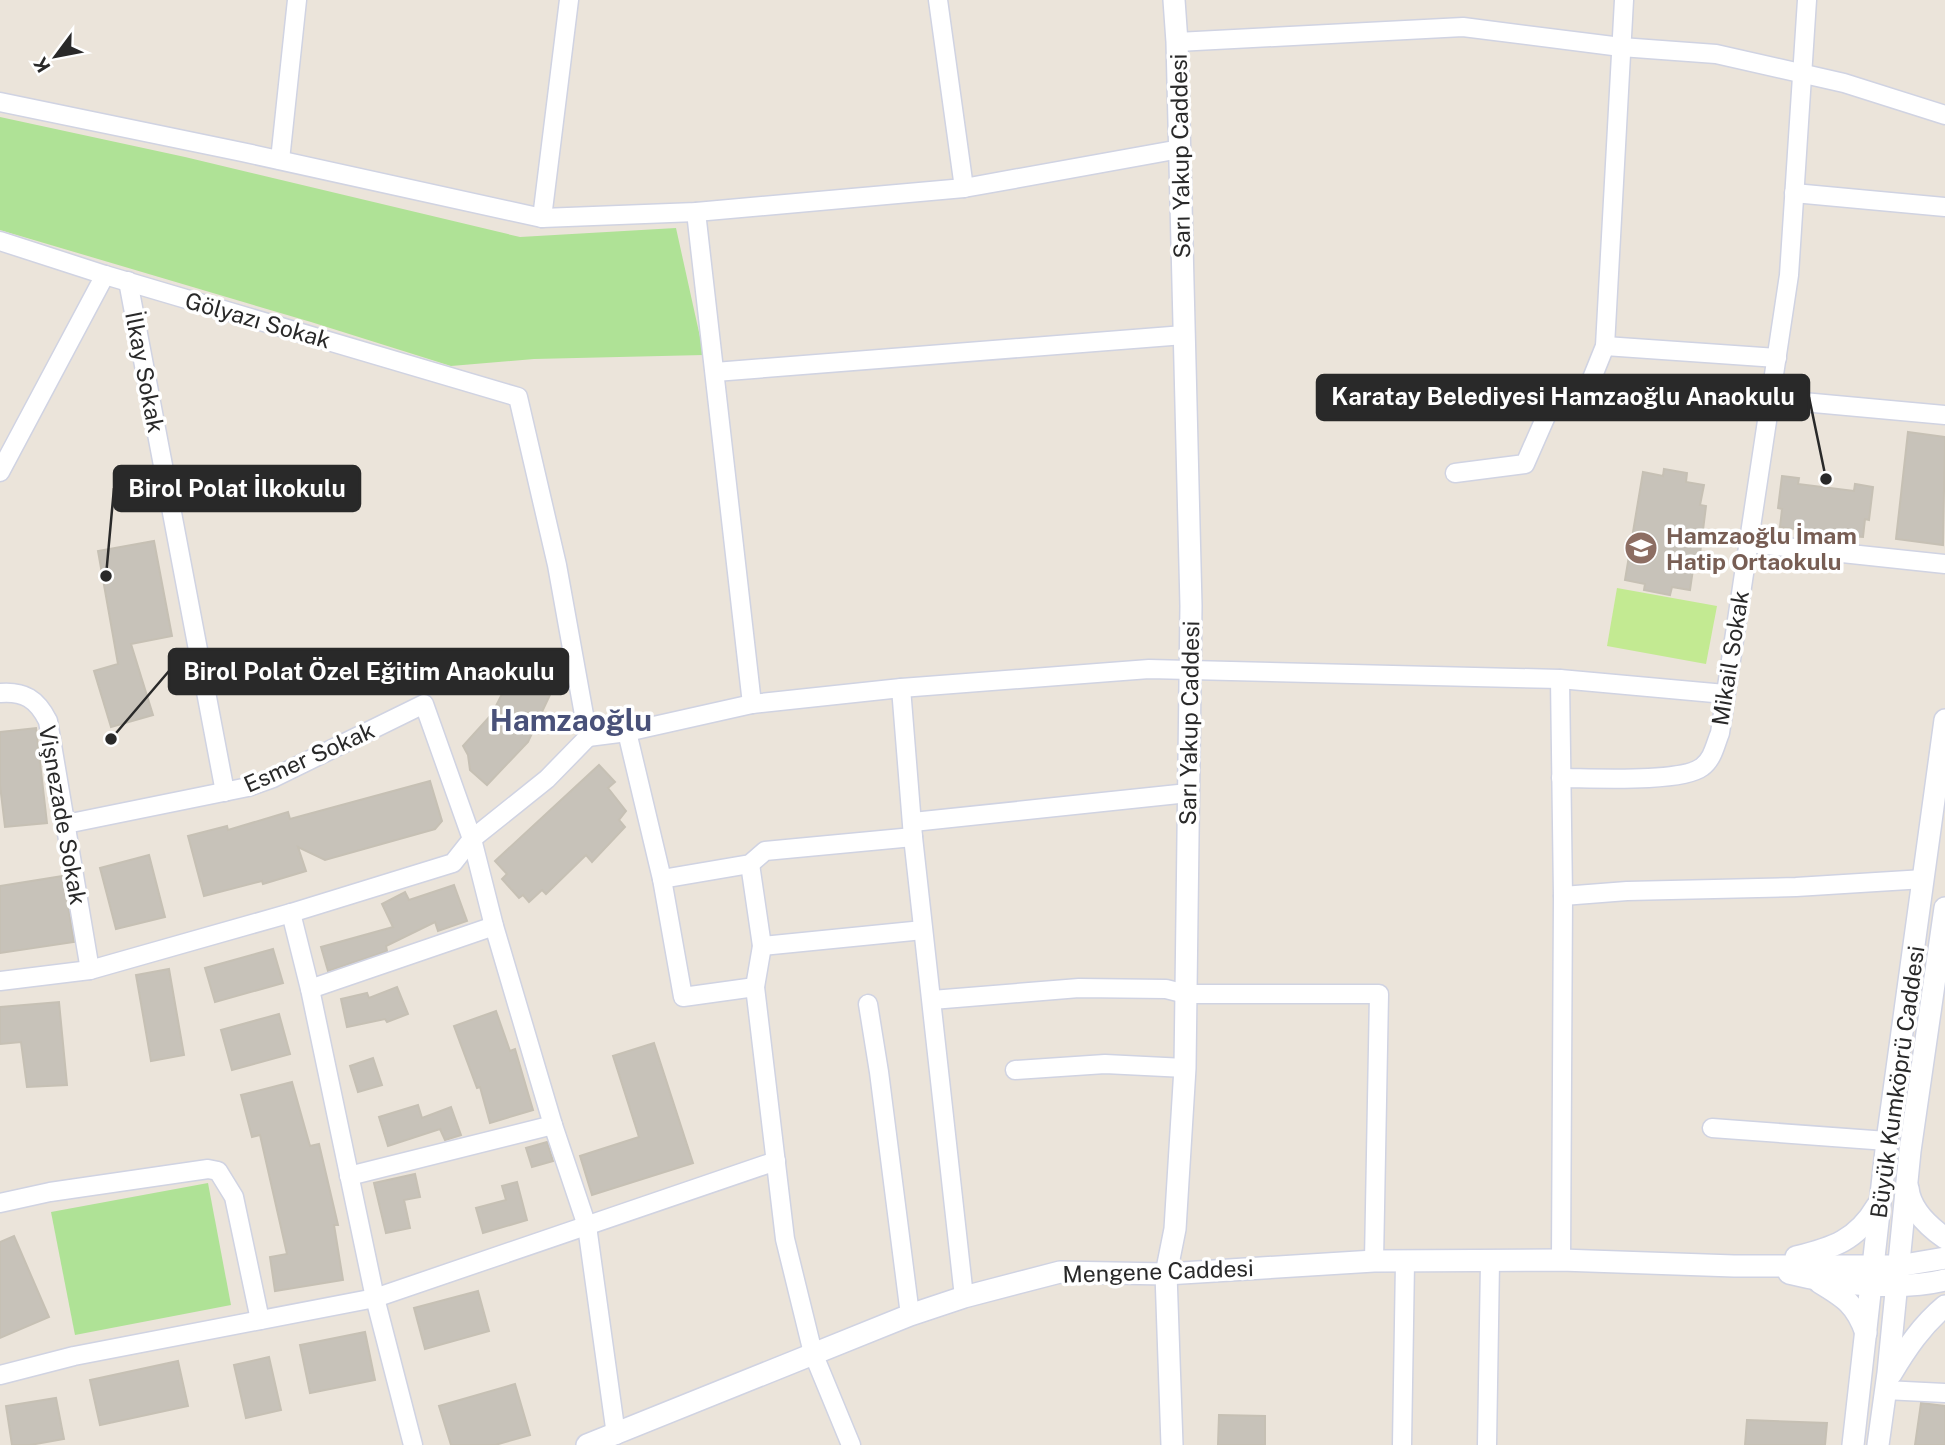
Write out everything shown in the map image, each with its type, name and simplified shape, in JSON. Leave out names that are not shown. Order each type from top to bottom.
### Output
[{"type":"street","points":[[280,160],[296,0]]},
{"type":"street","points":[[542,218],[569,0]]},
{"type":"street","points":[[938,0],[964,188]]},
{"type":"street","name":"Sarı Yakup Caddesi","points":[[1172,1445],[1166,1274],[1175,1229],[1185,1068],[1191,606],[1174,0]]},
{"type":"street","points":[[1584,398],[1605,346],[1624,0]]},
{"type":"street","name":"Mikail Sokak","points":[[1561,778],[1664,778],[1687,774],[1701,769],[1710,760],[1720,733],[1788,275],[1807,0]]},
{"type":"street","points":[[1177,42],[1463,27],[1621,47],[1717,54],[1844,83],[1945,115]]},
{"type":"street","points":[[0,102],[542,218],[696,212],[964,188],[1180,149]]},
{"type":"street","points":[[1794,193],[1945,207]]},
{"type":"street","points":[[696,212],[752,704]]},
{"type":"street","name":"Gölyazı Sokak","points":[[0,241],[105,275],[518,397],[557,565],[588,737]]},
{"type":"street","points":[[0,472],[105,275]]},
{"type":"street","name":"İlkay Sokak","points":[[128,281],[225,792]]},
{"type":"street","points":[[715,372],[1184,335]]},
{"type":"street","points":[[1605,346],[1777,359]]},
{"type":"street","points":[[1455,472],[1525,464],[1554,398],[1802,402],[1945,415]]},
{"type":"street","points":[[1747,543],[1945,564]]},
{"type":"street","points":[[0,981],[90,970],[453,863],[472,839],[547,779],[588,737],[627,732],[752,704],[901,688],[1149,669],[1560,679],[1725,694]]},
{"type":"street","points":[[1560,679],[1563,896],[1561,1260]]},
{"type":"street","points":[[901,688],[923,930],[964,1297]]},
{"type":"street","name":"Vişnezade Sokak","points":[[0,693],[14,692],[29,696],[41,707],[48,721],[90,970]]},
{"type":"street","name":"Esmer Sokak","points":[[66,824],[225,792],[273,778],[424,704],[472,839]]},
{"type":"street","name":"Büyük Kumköprü Caddesi","points":[[1853,1445],[1886,1142],[1945,720]]},
{"type":"street","points":[[627,732],[662,878],[683,997],[755,987]]},
{"type":"street","points":[[662,878],[750,864],[765,850],[1188,793]]},
{"type":"street","points":[[472,839],[494,926],[553,1125],[587,1226],[599,1442]]},
{"type":"street","points":[[750,864],[762,946],[755,987],[785,1239],[813,1353],[851,1445]]},
{"type":"street","points":[[1563,896],[1924,879]]},
{"type":"street","name":"Büyük Kumköprü Caddesi","points":[[1878,1445],[1908,1173],[1938,1001],[1945,908]]},
{"type":"street","points":[[290,913],[310,989],[376,1298],[413,1445]]},
{"type":"street","points":[[310,989],[494,926]]},
{"type":"street","points":[[762,946],[923,930]]},
{"type":"street","points":[[932,1000],[1079,988],[1166,989],[1186,994],[1379,994],[1374,1261]]},
{"type":"street","points":[[868,1004],[880,1072],[910,1315]]},
{"type":"street","points":[[1015,1070],[1105,1064],[1185,1068]]},
{"type":"street","points":[[349,1176],[553,1125]]},
{"type":"street","points":[[1712,1128],[1886,1142]]},
{"type":"street","points":[[0,1375],[74,1356],[376,1298],[776,1161]]},
{"type":"street","points":[[0,1203],[50,1192],[208,1169],[218,1171],[234,1197],[260,1320]]},
{"type":"street","points":[[1908,1173],[1909,1199],[1929,1227],[1945,1238]]},
{"type":"street","points":[[1760,1265],[1826,1249],[1850,1238],[1868,1221],[1880,1201]]},
{"type":"street","points":[[1897,1275],[1945,1258]]},
{"type":"street","name":"Mengene Caddesi","points":[[599,1442],[910,1315],[964,1297],[1060,1272],[1166,1274],[1374,1261],[1561,1260],[1760,1265]]},
{"type":"street","points":[[1402,1445],[1405,1262]]},
{"type":"street","points":[[1487,1445],[1490,1262]]},
{"type":"street","points":[[1760,1265],[1897,1275],[1930,1284],[1945,1280]]},
{"type":"street","points":[[1760,1265],[1817,1280],[1844,1298],[1859,1314],[1866,1334]]},
{"type":"street","points":[[1817,1280],[1872,1274]]},
{"type":"street","points":[[1945,1306],[1930,1319],[1906,1350],[1886,1386],[1945,1393]]},
{"type":"green space","points":[[0,117],[185,157],[520,237],[676,228],[704,355],[534,359],[451,366],[0,230]]},
{"type":"green space","points":[[1617,588],[1717,606],[1706,664],[1607,646]]},
{"type":"green space","points":[[208,1183],[231,1305],[75,1335],[51,1212]]},
{"type":"building","points":[[1908,432],[1945,437],[1943,545],[1896,539]]},
{"type":"building","points":[[1664,469],[1687,473],[1686,482],[1704,485],[1700,505],[1706,506],[1698,570],[1693,569],[1690,590],[1672,587],[1670,595],[1644,590],[1645,584],[1625,580],[1643,472],[1663,476]]},
{"type":"building","points":[[1782,476],[1799,478],[1798,484],[1854,491],[1855,484],[1873,487],[1869,520],[1865,519],[1863,537],[1849,536],[1849,540],[1795,533],[1795,529],[1780,527],[1782,509],[1778,508]]},
{"type":"building","points":[[154,541],[172,636],[131,644],[153,715],[111,727],[94,671],[118,664],[98,551]]},
{"type":"building","points":[[532,675],[555,684],[528,742],[487,785],[470,770],[468,755],[463,746],[492,714],[511,676],[520,679]]},
{"type":"building","points":[[36,728],[47,823],[5,827],[0,785],[0,732]]},
{"type":"building","points":[[599,765],[615,782],[608,788],[626,811],[619,820],[625,827],[592,862],[586,855],[546,894],[542,890],[529,902],[523,895],[519,898],[502,879],[507,874],[495,861]]},
{"type":"building","points":[[430,781],[442,821],[435,829],[325,860],[298,847],[306,871],[263,884],[262,881],[204,896],[188,836],[227,826],[228,830],[288,812],[290,819]]},
{"type":"building","points":[[149,855],[165,917],[116,929],[100,868]]},
{"type":"building","points":[[63,876],[74,942],[0,953],[0,886]]},
{"type":"building","points":[[454,885],[467,921],[438,931],[435,922],[386,946],[387,951],[328,971],[321,947],[393,927],[382,904],[405,892],[409,900]]},
{"type":"building","points":[[273,949],[283,983],[215,1002],[205,968]]},
{"type":"building","points":[[169,969],[184,1055],[151,1061],[136,975]]},
{"type":"building","points":[[397,987],[408,1014],[387,1022],[385,1019],[347,1027],[341,999],[367,993],[369,998]]},
{"type":"building","points":[[59,1002],[67,1085],[27,1087],[21,1042],[0,1044],[0,1007]]},
{"type":"building","points":[[496,1011],[510,1051],[515,1049],[533,1110],[490,1123],[480,1087],[477,1088],[454,1026]]},
{"type":"building","points":[[279,1014],[290,1054],[232,1070],[221,1030]]},
{"type":"building","points":[[654,1043],[693,1163],[592,1195],[580,1156],[639,1137],[613,1056]]},
{"type":"building","points":[[373,1058],[382,1085],[358,1092],[350,1066]]},
{"type":"building","points":[[292,1082],[310,1146],[319,1144],[338,1225],[334,1225],[343,1280],[275,1291],[270,1257],[287,1254],[260,1135],[252,1137],[241,1095]]},
{"type":"building","points":[[418,1105],[422,1118],[451,1107],[461,1135],[445,1140],[440,1129],[388,1146],[379,1117]]},
{"type":"building","points":[[547,1142],[553,1161],[532,1167],[526,1148]]},
{"type":"building","points":[[415,1174],[420,1197],[404,1200],[410,1228],[386,1233],[374,1183]]},
{"type":"building","points":[[517,1182],[527,1220],[483,1233],[476,1208],[506,1200],[502,1186]]},
{"type":"building","points":[[14,1236],[49,1317],[0,1338],[0,1242]]},
{"type":"building","points":[[478,1291],[489,1331],[425,1349],[414,1308]]},
{"type":"building","points":[[365,1332],[375,1380],[310,1393],[300,1345]]},
{"type":"building","points":[[269,1357],[281,1410],[246,1418],[234,1365]]},
{"type":"building","points":[[178,1361],[188,1406],[100,1425],[90,1380]]},
{"type":"building","points":[[515,1384],[530,1435],[495,1445],[451,1445],[439,1406]]},
{"type":"building","points":[[56,1398],[64,1439],[12,1445],[6,1406]]},
{"type":"building","points":[[1921,1403],[1945,1406],[1945,1445],[1915,1445]]},
{"type":"building","points":[[1219,1415],[1265,1416],[1265,1445],[1218,1445]]},
{"type":"building","points":[[1747,1420],[1827,1423],[1825,1445],[1745,1445]]},
{"type":"place","name":"Karatay Belediyesi Hamzaoğlu Anaokulu","points":[[1826,479]]},
{"type":"place","name":"Hamzaoğlu İmam Hatip Ortaokulu","points":[[1641,548]]},
{"type":"place","name":"Birol Polat İlkokulu","points":[[106,576]]},
{"type":"place","name":"Birol Polat Özel Eğitim Anaokulu","points":[[111,739]]},
{"type":"district","name":"Hamzaoğlu","points":[[571,720]]}]
